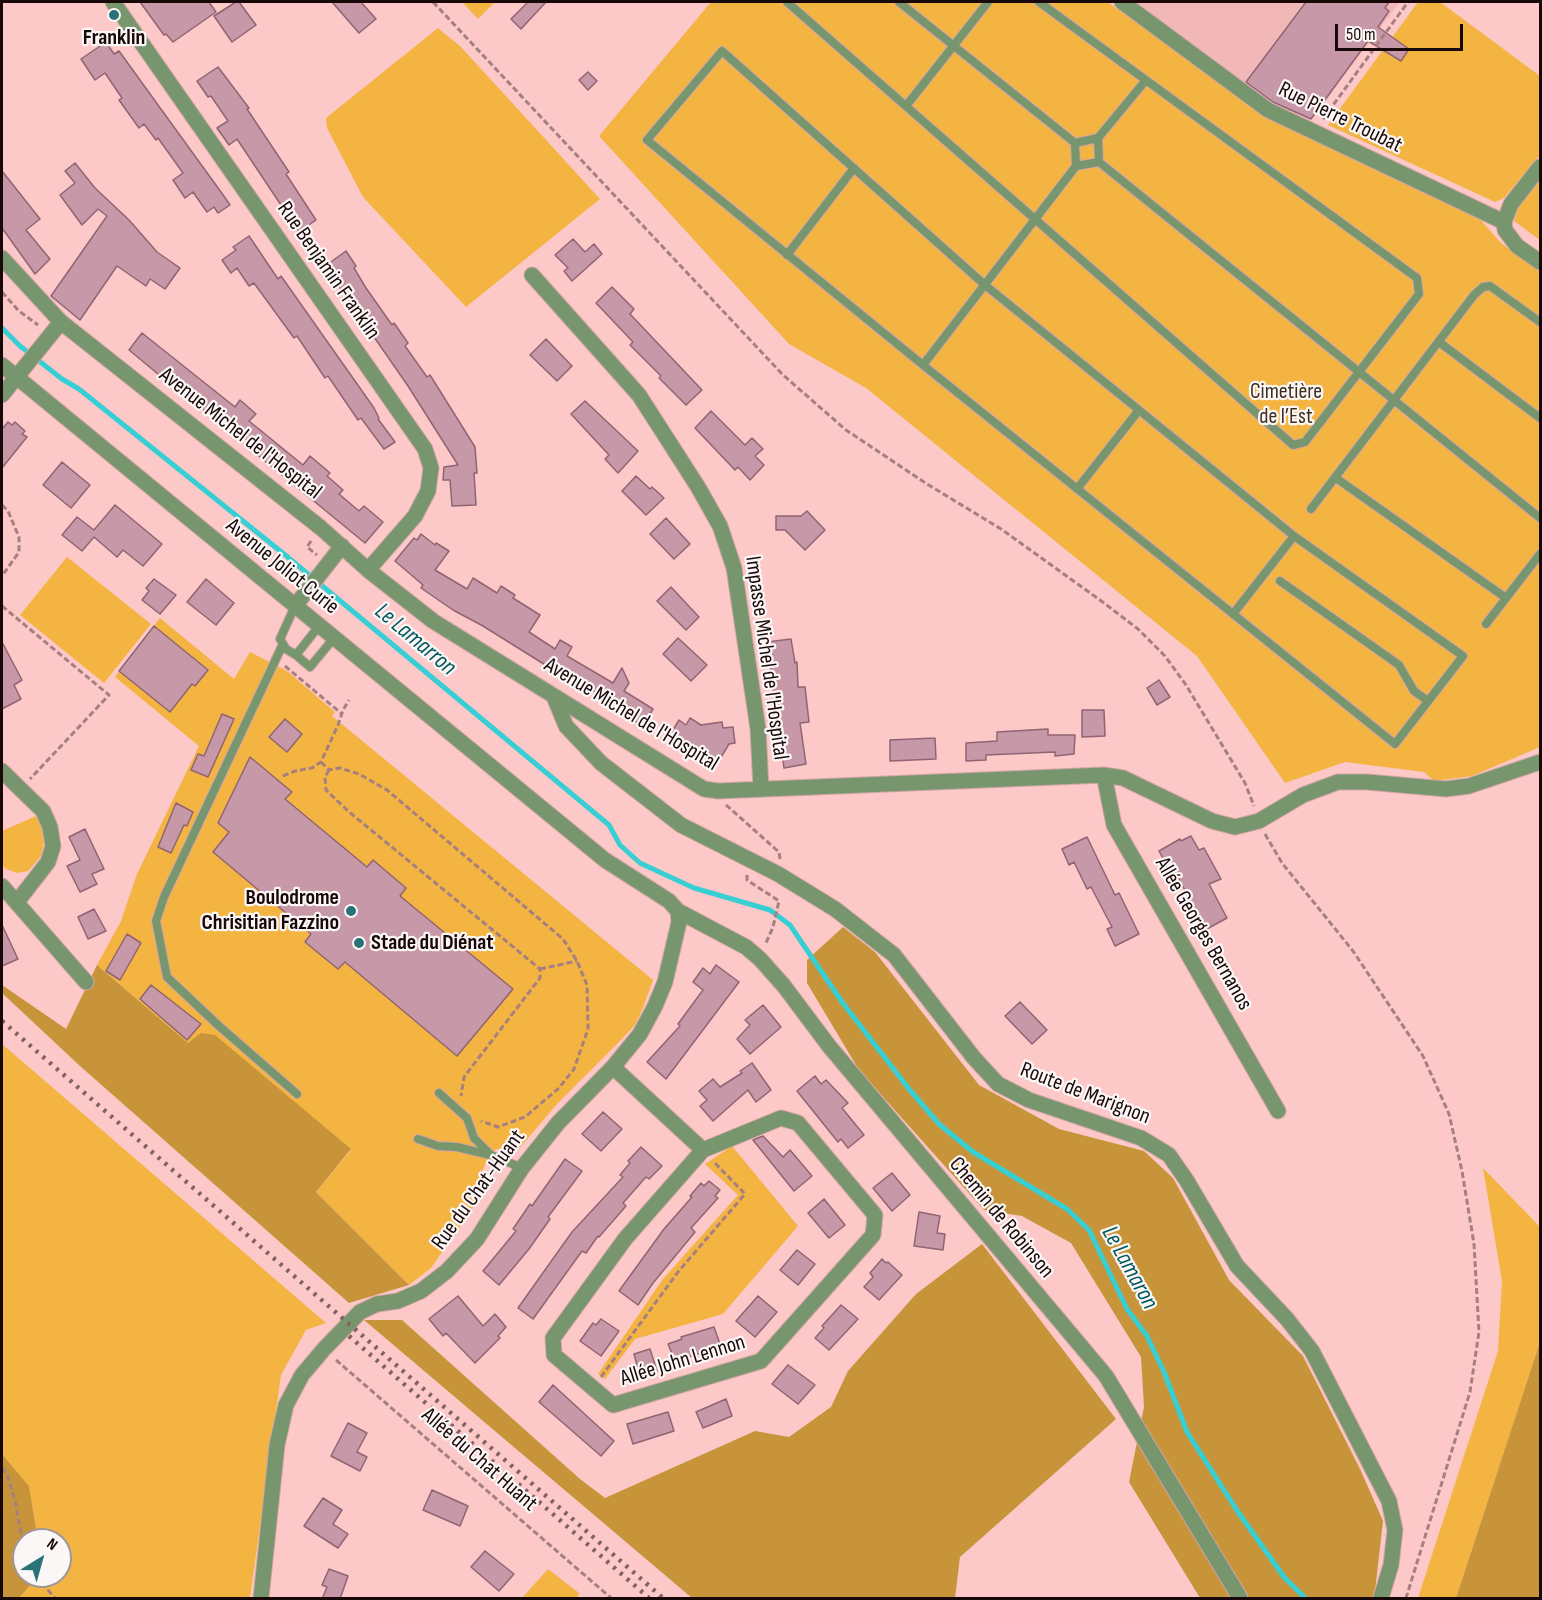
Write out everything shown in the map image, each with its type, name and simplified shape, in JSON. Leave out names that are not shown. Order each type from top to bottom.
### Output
[{"type":"street","name":"Rue Benjamin Franklin","points":[[113,2],[425,449],[431,468],[428,491],[415,516],[368,570]]},
{"type":"street","name":"Rue Pierre Troubat","points":[[1127,3],[1268,110],[1504,222]]},
{"type":"street","points":[[1540,167],[1511,204],[1504,222],[1505,230],[1517,246],[1540,262]]},
{"type":"street","name":"Avenue Michel de l'Hospital","points":[[2,258],[61,322],[321,528],[368,570],[433,621],[704,789],[718,791],[1104,775],[1123,778],[1212,821],[1235,827],[1259,821],[1303,795],[1338,782],[1367,782],[1446,789],[1468,786],[1540,762]]},
{"type":"street","name":"Impasse Michel de l'Hospital","points":[[532,274],[639,395],[720,526],[734,568],[758,729],[761,788]]},
{"type":"street","points":[[2,395],[61,322]]},
{"type":"street","name":"Avenue Joliot Curie","points":[[2,365],[605,860],[669,901],[678,910]]},
{"type":"street","points":[[295,606],[306,592],[318,566],[342,546]]},
{"type":"street","name":"Route de Marignon","points":[[554,697],[566,726],[602,763],[681,825],[775,872],[835,909],[894,955],[974,1058],[998,1084],[1029,1100],[1141,1138],[1168,1155],[1187,1181],[1237,1266],[1287,1319],[1312,1351],[1389,1500],[1395,1530],[1392,1565],[1382,1599]]},
{"type":"street","points":[[2,771],[43,811],[51,827],[53,846],[48,862],[17,902]]},
{"type":"street","name":"Allée Georges Bernanos","points":[[1104,775],[1114,825],[1278,1111]]},
{"type":"street","points":[[2,886],[86,981]]},
{"type":"street","name":"Rue du Chat-Huant","points":[[261,1599],[277,1445],[286,1405],[302,1375],[360,1312],[377,1304],[398,1300],[421,1291],[447,1271],[477,1239],[522,1168],[558,1123],[613,1066],[640,1034],[665,982],[679,922],[678,910]]},
{"type":"street","name":"Chemin de Robinson","points":[[678,910],[746,947],[760,958],[829,1046],[1069,1335],[1106,1376],[1240,1599]]},
{"type":"street","points":[[613,1066],[703,1150]]},
{"type":"street","name":"Allée John Lennon","points":[[781,1118],[798,1123],[875,1215],[873,1235],[761,1361],[613,1405],[554,1355],[553,1338],[625,1239],[703,1150],[781,1118]]},
{"type":"lane","points":[[787,2],[1293,445],[1305,442],[1419,294],[1417,278],[1039,2]]},
{"type":"lane","points":[[899,2],[1076,143]]},
{"type":"lane","points":[[906,106],[988,2]]},
{"type":"lane","points":[[722,51],[985,285],[1294,536],[1463,656],[1395,744],[787,255],[647,140],[722,51]]},
{"type":"lane","points":[[1076,143],[1098,138],[1146,80]]},
{"type":"lane","points":[[1098,138],[1099,162],[1540,518]]},
{"type":"lane","points":[[923,365],[1076,166],[1076,143]]},
{"type":"lane","points":[[1076,166],[1099,162]]},
{"type":"lane","points":[[787,255],[854,168]]},
{"type":"lane","points":[[1311,509],[1483,287],[1490,286],[1540,322]]},
{"type":"lane","points":[[1439,342],[1540,418]]},
{"type":"lane","points":[[1077,489],[1139,410]]},
{"type":"lane","points":[[1336,478],[1506,598]]},
{"type":"lane","points":[[1233,614],[1294,536]]},
{"type":"lane","points":[[1486,624],[1540,554]]},
{"type":"lane","points":[[1280,581],[1400,665],[1414,691],[1428,701]]},
{"type":"lane","points":[[295,606],[280,639],[286,649],[310,667],[334,638]]},
{"type":"lane","points":[[296,655],[319,626]]},
{"type":"lane","points":[[283,644],[193,833],[164,897],[156,921],[167,977],[297,1094]]},
{"type":"lane","points":[[439,1093],[463,1110],[474,1138],[491,1155]]},
{"type":"lane","points":[[418,1139],[438,1146],[458,1147],[491,1155],[522,1168]]},
{"type":"path","points":[[433,2],[783,375],[846,430],[1019,542],[1138,629],[1165,656],[1186,685],[1245,783],[1271,846],[1353,951],[1423,1056],[1449,1114],[1462,1172],[1474,1244],[1479,1332],[1470,1392],[1406,1599]]},
{"type":"path","points":[[1314,131],[1408,2]]},
{"type":"path","points":[[2,292],[48,338]]},
{"type":"path","points":[[2,505],[8,511],[19,537],[19,552],[2,576]]},
{"type":"path","points":[[318,566],[319,556],[307,547],[321,528]]},
{"type":"path","points":[[2,606],[109,695],[20,789]]},
{"type":"path","points":[[283,776],[312,768],[321,762],[349,700]]},
{"type":"path","points":[[321,762],[329,770]]},
{"type":"path","points":[[340,768],[358,774],[387,790],[563,939],[577,961],[587,985],[588,1029],[574,1069],[559,1088],[525,1117],[498,1127],[480,1121],[463,1110],[460,1093],[464,1077],[540,978],[540,969],[340,804],[326,790],[325,777],[329,770],[340,768]]},
{"type":"path","points":[[718,791],[721,800],[779,852],[779,864],[775,872]]},
{"type":"path","points":[[749,858],[747,880],[779,902],[772,927]]},
{"type":"path","points":[[540,969],[577,961]]},
{"type":"path","points":[[592,1388],[678,1272],[745,1194],[703,1150]]},
{"type":"path","name":"Allée du Chat Huant","points":[[324,1349],[522,1519],[611,1599]]},
{"type":"path","points":[[2,1468],[8,1474],[20,1528]]},
{"type":"path","points":[[604,1593],[604,1599]]},
{"type":"shaded area","points":[[1134,2],[1400,2],[1311,119],[1266,99]]},
{"type":"shaded area","points":[[843,927],[875,952],[979,1085],[1059,1129],[1144,1151],[1173,1178],[1229,1280],[1303,1356],[1360,1469],[1383,1521],[1375,1591],[1372,1598],[1200,1598],[1129,1482],[1144,1407],[1141,1357],[1071,1243],[1022,1216],[984,1210],[859,1070],[807,983],[807,960]]},
{"type":"shaded area","points":[[97,965],[188,1043],[201,1033],[215,1035],[351,1149],[316,1192],[409,1285],[349,1303],[80,1066],[2,993],[2,985],[66,1029]]},
{"type":"shaded area","points":[[982,1244],[1116,1419],[960,1557],[955,1598],[692,1598],[364,1320],[402,1320],[580,1479],[605,1498],[755,1431],[789,1437],[831,1407],[848,1371],[916,1294]]},
{"type":"shaded area","points":[[1540,1342],[1540,1598],[1456,1598]]},
{"type":"shaded area","points":[[2,1454],[29,1486],[36,1528],[12,1528],[12,1588],[28,1588],[19,1598],[2,1598]]},
{"type":"green space","points":[[462,2],[495,2],[478,19]]},
{"type":"green space","name":"Cimetière de l’Est","points":[[711,2],[1108,2],[1264,115],[1477,216],[1501,243],[1540,272],[1540,747],[1472,776],[1434,781],[1424,772],[1345,762],[1285,783],[1197,656],[866,388],[789,344],[599,136]]},
{"type":"green space","points":[[1418,2],[1440,2],[1540,76],[1540,155],[1504,198],[1495,202],[1328,125]]},
{"type":"green space","points":[[438,28],[461,47],[600,199],[466,307],[363,197],[327,128],[326,118]]},
{"type":"green space","points":[[1540,179],[1540,240],[1514,221],[1520,202]]},
{"type":"green space","points":[[67,557],[151,624],[104,683],[20,615]]},
{"type":"green space","name":"Stade du Diénat","points":[[160,618],[234,679],[250,652],[287,671],[335,712],[332,716],[653,980],[635,1025],[557,1104],[517,1151],[496,1149],[491,1155],[481,1172],[494,1177],[431,1268],[409,1285],[316,1192],[351,1150],[188,1043],[97,965],[121,921],[137,874],[199,746],[115,677]]},
{"type":"green space","points":[[36,816],[42,825],[44,843],[41,856],[28,871],[17,873],[6,869],[2,865],[2,831]]},
{"type":"green space","points":[[2,1044],[326,1323],[306,1330],[281,1375],[250,1598],[19,1598],[28,1588],[72,1588],[72,1528],[36,1528],[29,1486],[2,1454]]},
{"type":"green space","points":[[732,1146],[798,1226],[723,1314],[635,1339],[605,1379],[598,1374],[663,1279],[738,1195],[705,1164]]},
{"type":"green space","points":[[1483,1168],[1540,1227],[1540,1342],[1456,1598],[1418,1598],[1498,1351],[1502,1281]]},
{"type":"green space","points":[[548,1569],[579,1593],[578,1598],[522,1598]]},
{"type":"building","points":[[140,2],[209,2],[216,12],[173,42],[166,34],[164,35]]},
{"type":"building","points":[[239,2],[256,25],[232,42],[214,16]]},
{"type":"building","points":[[332,2],[361,2],[376,19],[359,33]]},
{"type":"building","points":[[528,2],[546,2],[521,29],[511,19]]},
{"type":"building","points":[[1306,2],[1389,2],[1385,8],[1389,11],[1378,27],[1409,49],[1401,61],[1368,41],[1311,119],[1273,102],[1246,82]]},
{"type":"building","points":[[106,42],[114,54],[119,51],[230,205],[218,213],[214,207],[207,212],[193,192],[185,198],[173,180],[183,173],[158,138],[156,140],[144,124],[139,128],[119,100],[122,98],[105,73],[95,80],[81,59]]},
{"type":"building","points":[[218,67],[249,108],[247,109],[289,172],[286,174],[316,220],[299,232],[237,139],[229,145],[217,128],[228,121],[211,96],[208,97],[197,81]]},
{"type":"building","points":[[588,72],[597,81],[588,90],[579,80]]},
{"type":"building","points":[[75,163],[95,188],[129,220],[157,252],[180,268],[165,289],[150,279],[146,286],[117,266],[80,320],[51,296],[107,216],[98,209],[82,225],[60,195],[75,183],[65,171]]},
{"type":"building","points":[[2,171],[40,219],[26,230],[50,259],[35,274],[2,228]]},
{"type":"building","points":[[249,236],[278,279],[281,276],[374,408],[378,419],[395,442],[384,449],[361,418],[358,420],[328,376],[325,378],[297,336],[294,338],[254,283],[249,286],[237,268],[231,273],[222,260],[236,250],[233,247]]},
{"type":"building","points":[[573,239],[585,252],[594,244],[602,254],[572,281],[564,271],[568,268],[555,255]]},
{"type":"building","points":[[346,251],[366,288],[408,343],[405,346],[427,377],[430,375],[475,447],[476,505],[452,506],[450,480],[443,480],[444,467],[458,465],[408,386],[331,275],[334,272],[328,264]]},
{"type":"building","points":[[612,287],[634,309],[630,314],[702,390],[686,405],[659,378],[661,376],[630,345],[633,342],[596,303]]},
{"type":"building","points":[[142,333],[235,407],[240,400],[256,414],[249,421],[303,465],[310,456],[330,473],[327,476],[343,490],[339,494],[359,511],[364,506],[383,522],[365,543],[254,452],[257,448],[213,412],[210,415],[129,350]]},
{"type":"building","points":[[546,339],[572,366],[557,381],[530,355]]},
{"type":"building","points":[[585,401],[638,451],[618,473],[605,459],[609,455],[571,414]]},
{"type":"building","points":[[711,411],[745,445],[752,438],[763,449],[755,456],[764,465],[750,480],[738,467],[735,470],[695,428]]},
{"type":"building","points":[[8,422],[12,425],[15,422],[25,431],[22,434],[27,437],[2,468],[2,429]]},
{"type":"building","points":[[62,462],[90,485],[71,508],[43,485]]},
{"type":"building","points":[[636,476],[664,498],[646,515],[622,491]]},
{"type":"building","points":[[115,505],[162,544],[143,566],[123,550],[117,557],[94,537],[82,551],[62,535],[77,517],[94,530]]},
{"type":"building","points":[[807,511],[825,530],[805,550],[785,530],[776,530],[776,516],[801,516]]},
{"type":"building","points":[[666,518],[690,544],[674,559],[650,534]]},
{"type":"building","points":[[421,534],[435,545],[436,543],[449,551],[435,570],[467,589],[473,578],[497,593],[501,586],[515,595],[513,598],[540,615],[529,632],[555,649],[560,640],[572,647],[567,656],[613,683],[622,668],[629,683],[624,691],[653,709],[643,726],[573,678],[571,681],[453,610],[421,588],[423,585],[395,561],[414,538],[417,540]]},
{"type":"building","points":[[154,579],[176,595],[160,614],[142,600],[149,591],[146,588]]},
{"type":"building","points":[[206,579],[234,603],[216,625],[187,602]]},
{"type":"building","points":[[671,587],[699,617],[686,630],[657,601]]},
{"type":"building","points":[[154,626],[208,670],[195,686],[192,684],[170,712],[119,671]]},
{"type":"building","points":[[678,638],[707,665],[691,681],[663,654]]},
{"type":"building","points":[[791,639],[795,663],[797,662],[798,687],[805,687],[809,722],[800,723],[806,764],[784,768],[767,642]]},
{"type":"building","points":[[2,642],[22,680],[14,685],[21,699],[2,709]]},
{"type":"building","points":[[1159,680],[1170,697],[1157,705],[1147,688]]},
{"type":"building","points":[[1082,710],[1104,710],[1105,736],[1082,737]]},
{"type":"building","points":[[222,714],[234,719],[208,777],[191,770],[198,754],[204,756]]},
{"type":"building","points":[[690,718],[701,725],[722,722],[723,728],[733,727],[735,743],[729,744],[714,769],[668,738],[679,720],[686,725]]},
{"type":"building","points":[[285,719],[302,734],[287,752],[269,737]]},
{"type":"building","points":[[1048,729],[1048,735],[1075,735],[1074,754],[1055,756],[1055,752],[986,755],[986,760],[966,761],[966,743],[997,741],[997,732]]},
{"type":"building","points":[[935,738],[936,759],[890,761],[890,740]]},
{"type":"building","name":"Boulodrome Chrisitian Fazzino","points":[[250,757],[292,792],[285,799],[367,867],[373,860],[406,888],[400,896],[513,989],[457,1056],[345,962],[338,969],[305,942],[311,934],[213,852],[229,832],[218,823]]},
{"type":"building","points":[[176,803],[193,812],[171,853],[158,847]]},
{"type":"building","points":[[85,829],[104,869],[92,874],[97,884],[80,892],[67,866],[80,860],[69,837]]},
{"type":"building","points":[[1191,836],[1199,850],[1204,848],[1221,879],[1209,884],[1227,918],[1205,930],[1175,871],[1171,873],[1159,851],[1180,839],[1181,841]]},
{"type":"building","points":[[1087,837],[1115,895],[1119,893],[1139,934],[1115,946],[1107,929],[1112,927],[1091,887],[1087,889],[1074,862],[1069,865],[1062,849]]},
{"type":"building","points":[[94,909],[106,931],[88,939],[78,917]]},
{"type":"building","points":[[2,925],[18,959],[2,966]]},
{"type":"building","points":[[127,934],[141,943],[120,980],[106,971]]},
{"type":"building","points":[[716,965],[739,982],[666,1079],[647,1062],[680,1026],[678,1024],[703,990],[693,982],[703,968],[710,974]]},
{"type":"building","points":[[151,985],[201,1024],[187,1040],[140,999]]},
{"type":"building","points":[[1020,1002],[1047,1030],[1032,1044],[1005,1016]]},
{"type":"building","points":[[763,1005],[781,1027],[750,1054],[737,1039],[750,1025],[745,1020]]},
{"type":"building","points":[[752,1063],[771,1090],[756,1102],[748,1090],[713,1121],[700,1106],[707,1100],[699,1091],[713,1079],[720,1087],[742,1073],[740,1071]]},
{"type":"building","points":[[815,1076],[821,1084],[826,1080],[848,1103],[842,1108],[864,1135],[848,1148],[841,1139],[838,1142],[797,1091]]},
{"type":"building","points":[[603,1112],[622,1129],[601,1151],[582,1134]]},
{"type":"building","points":[[763,1136],[783,1157],[790,1150],[812,1176],[794,1191],[753,1140]]},
{"type":"building","points":[[641,1147],[662,1166],[649,1179],[646,1177],[623,1203],[626,1206],[598,1236],[586,1253],[582,1251],[533,1319],[518,1308],[572,1232],[623,1177],[620,1175],[630,1163],[628,1161]]},
{"type":"building","points":[[565,1159],[582,1171],[548,1217],[550,1219],[529,1249],[499,1285],[483,1271],[516,1231],[513,1229],[530,1204],[532,1206]]},
{"type":"building","points":[[892,1173],[910,1195],[892,1211],[873,1188]]},
{"type":"building","points":[[709,1181],[720,1190],[715,1196],[718,1198],[691,1228],[695,1232],[638,1305],[619,1291],[664,1229],[692,1197],[690,1196],[701,1183],[704,1186]]},
{"type":"building","points":[[824,1199],[845,1225],[829,1238],[808,1213]]},
{"type":"building","points":[[919,1212],[940,1216],[937,1233],[945,1234],[943,1250],[914,1246]]},
{"type":"building","points":[[797,1250],[815,1264],[798,1285],[780,1270]]},
{"type":"building","points":[[882,1259],[902,1275],[879,1300],[864,1287],[873,1277],[870,1273]]},
{"type":"building","points":[[458,1296],[483,1326],[495,1314],[506,1327],[498,1336],[500,1338],[475,1363],[446,1333],[443,1336],[429,1319]]},
{"type":"building","points":[[758,1296],[777,1312],[755,1337],[736,1321]]},
{"type":"building","points":[[841,1305],[858,1319],[829,1350],[815,1338],[824,1328],[822,1326]]},
{"type":"building","points":[[601,1319],[619,1331],[601,1356],[580,1341],[593,1323],[596,1325]]},
{"type":"building","points":[[714,1327],[721,1347],[675,1361],[668,1344],[682,1339],[681,1337]]},
{"type":"building","points":[[650,1349],[657,1371],[640,1376],[634,1354]]},
{"type":"building","points":[[788,1365],[815,1385],[798,1404],[772,1384]]},
{"type":"building","points":[[553,1385],[614,1441],[601,1456],[539,1402]]},
{"type":"building","points":[[726,1399],[732,1416],[703,1428],[696,1412]]},
{"type":"building","points":[[668,1412],[674,1431],[633,1444],[627,1424]]},
{"type":"building","points":[[348,1423],[367,1433],[357,1452],[367,1457],[360,1471],[331,1456]]},
{"type":"building","points":[[432,1490],[468,1506],[460,1526],[423,1510]]},
{"type":"building","points":[[323,1498],[342,1510],[333,1524],[348,1534],[338,1548],[304,1526]]},
{"type":"building","points":[[485,1551],[514,1574],[499,1591],[471,1567]]},
{"type":"building","points":[[329,1569],[348,1576],[340,1599],[322,1599],[327,1587],[322,1585]]},
{"type":"waterway","name":"Le Lamarron","points":[[2,328],[20,346],[62,379],[79,389],[284,554],[609,825],[620,845],[640,863],[694,888],[770,910],[790,925],[842,1002],[939,1124],[973,1152],[1067,1209],[1089,1230],[1127,1309],[1147,1336],[1164,1372],[1187,1432],[1238,1512],[1284,1577],[1305,1598]]},
{"type":"railway","points":[[2,1021],[663,1598]]},
{"type":"railway","points":[[349,1336],[649,1598]]},
{"type":"place","name":"Franklin","points":[[114,15]]},
{"type":"place","name":"Boulodrome Chrisitian Fazzino","points":[[351,911]]},
{"type":"place","name":"Stade du Diénat","points":[[359,943]]},
{"type":"water label","name":"Le Lamaron","points":[[1129,1268]]}]
